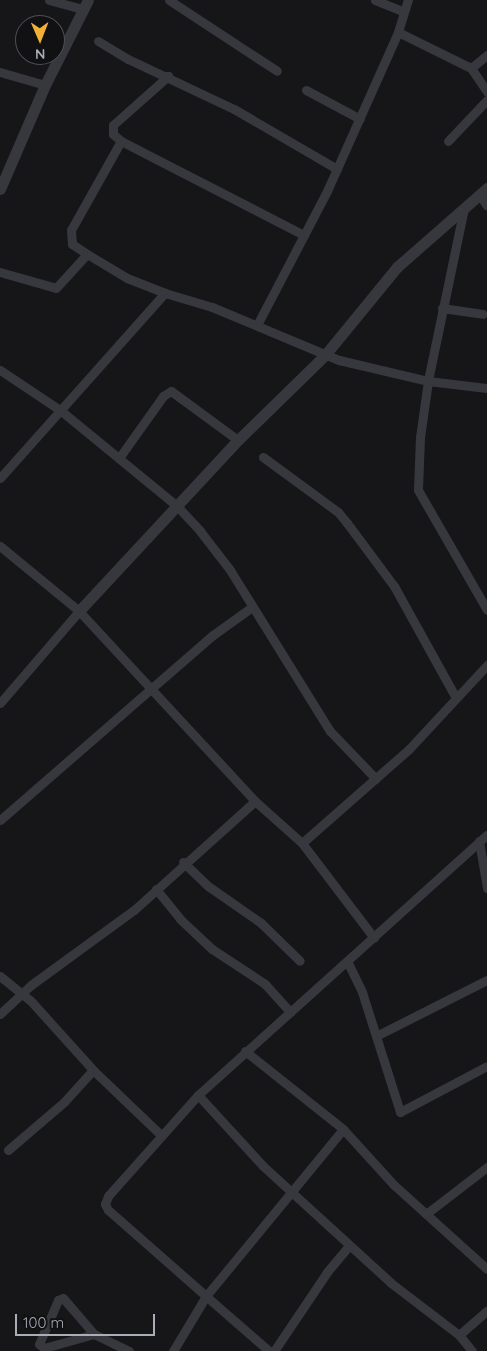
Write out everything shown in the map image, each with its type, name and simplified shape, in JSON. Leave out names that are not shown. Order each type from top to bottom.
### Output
[{"type":"street","points":[[0,189],[45,85],[85,5],[49,0]]},
{"type":"street","points":[[169,0],[277,71]]},
{"type":"street","points":[[376,0],[404,12]]},
{"type":"street","points":[[256,325],[337,169],[398,32],[408,0]]},
{"type":"street","points":[[398,32],[471,68],[487,92]]},
{"type":"street","points":[[98,41],[128,59],[168,76],[234,109],[337,169]]},
{"type":"street","points":[[471,68],[487,55]]},
{"type":"street","points":[[0,72],[45,85]]},
{"type":"street","points":[[168,76],[113,125],[113,134],[121,141],[304,235]]},
{"type":"street","points":[[306,90],[360,119]]},
{"type":"street","points":[[448,141],[487,100]]},
{"type":"street","points":[[121,141],[71,230],[72,244],[127,278],[165,293],[212,307],[325,355],[428,381],[487,388]]},
{"type":"street","points":[[0,703],[80,611],[238,440],[325,355],[396,267],[483,191],[487,206]]},
{"type":"street","points":[[464,207],[428,381],[420,437],[418,490],[487,610]]},
{"type":"street","points":[[0,272],[56,288],[87,254]]},
{"type":"street","points":[[0,478],[165,293]]},
{"type":"street","points":[[442,308],[483,314]]},
{"type":"street","points":[[0,370],[60,410],[177,506],[230,570],[330,731],[376,779]]},
{"type":"street","points":[[119,458],[163,396],[171,391],[238,440]]},
{"type":"street","points":[[263,458],[338,512],[347,523],[394,586],[455,696]]},
{"type":"street","points":[[1,549],[80,611],[151,691],[254,801],[302,843],[374,938]]},
{"type":"street","points":[[0,820],[151,691],[213,635],[252,607]]},
{"type":"street","points":[[302,843],[376,779],[487,665]]},
{"type":"street","points":[[0,1014],[22,994],[134,910],[183,862],[254,801]]},
{"type":"street","points":[[269,1351],[108,1210],[105,1204],[129,1171],[198,1095],[245,1051],[348,963],[487,835]]},
{"type":"street","points":[[479,842],[487,888]]},
{"type":"street","points":[[183,862],[208,886],[261,923],[300,961]]},
{"type":"street","points":[[156,889],[180,920],[212,949],[265,984],[290,1012]]},
{"type":"street","points":[[348,963],[362,992],[400,1112],[487,1066]]},
{"type":"street","points":[[0,976],[22,994],[93,1070],[162,1136]]},
{"type":"street","points":[[376,1036],[487,980]]},
{"type":"street","points":[[245,1051],[343,1129],[394,1185],[487,1269]]},
{"type":"street","points":[[8,1150],[64,1102],[93,1070]]},
{"type":"street","points":[[198,1095],[247,1151],[293,1194],[349,1246],[459,1335],[472,1351]]},
{"type":"street","points":[[173,1351],[206,1296],[293,1194],[343,1129]]},
{"type":"street","points":[[426,1214],[487,1168]]},
{"type":"street","points":[[274,1351],[327,1272],[349,1246]]},
{"type":"street","points":[[94,1334],[44,1348],[39,1344],[58,1300],[63,1298],[94,1334],[129,1351]]},
{"type":"street","points":[[459,1335],[487,1310]]}]
